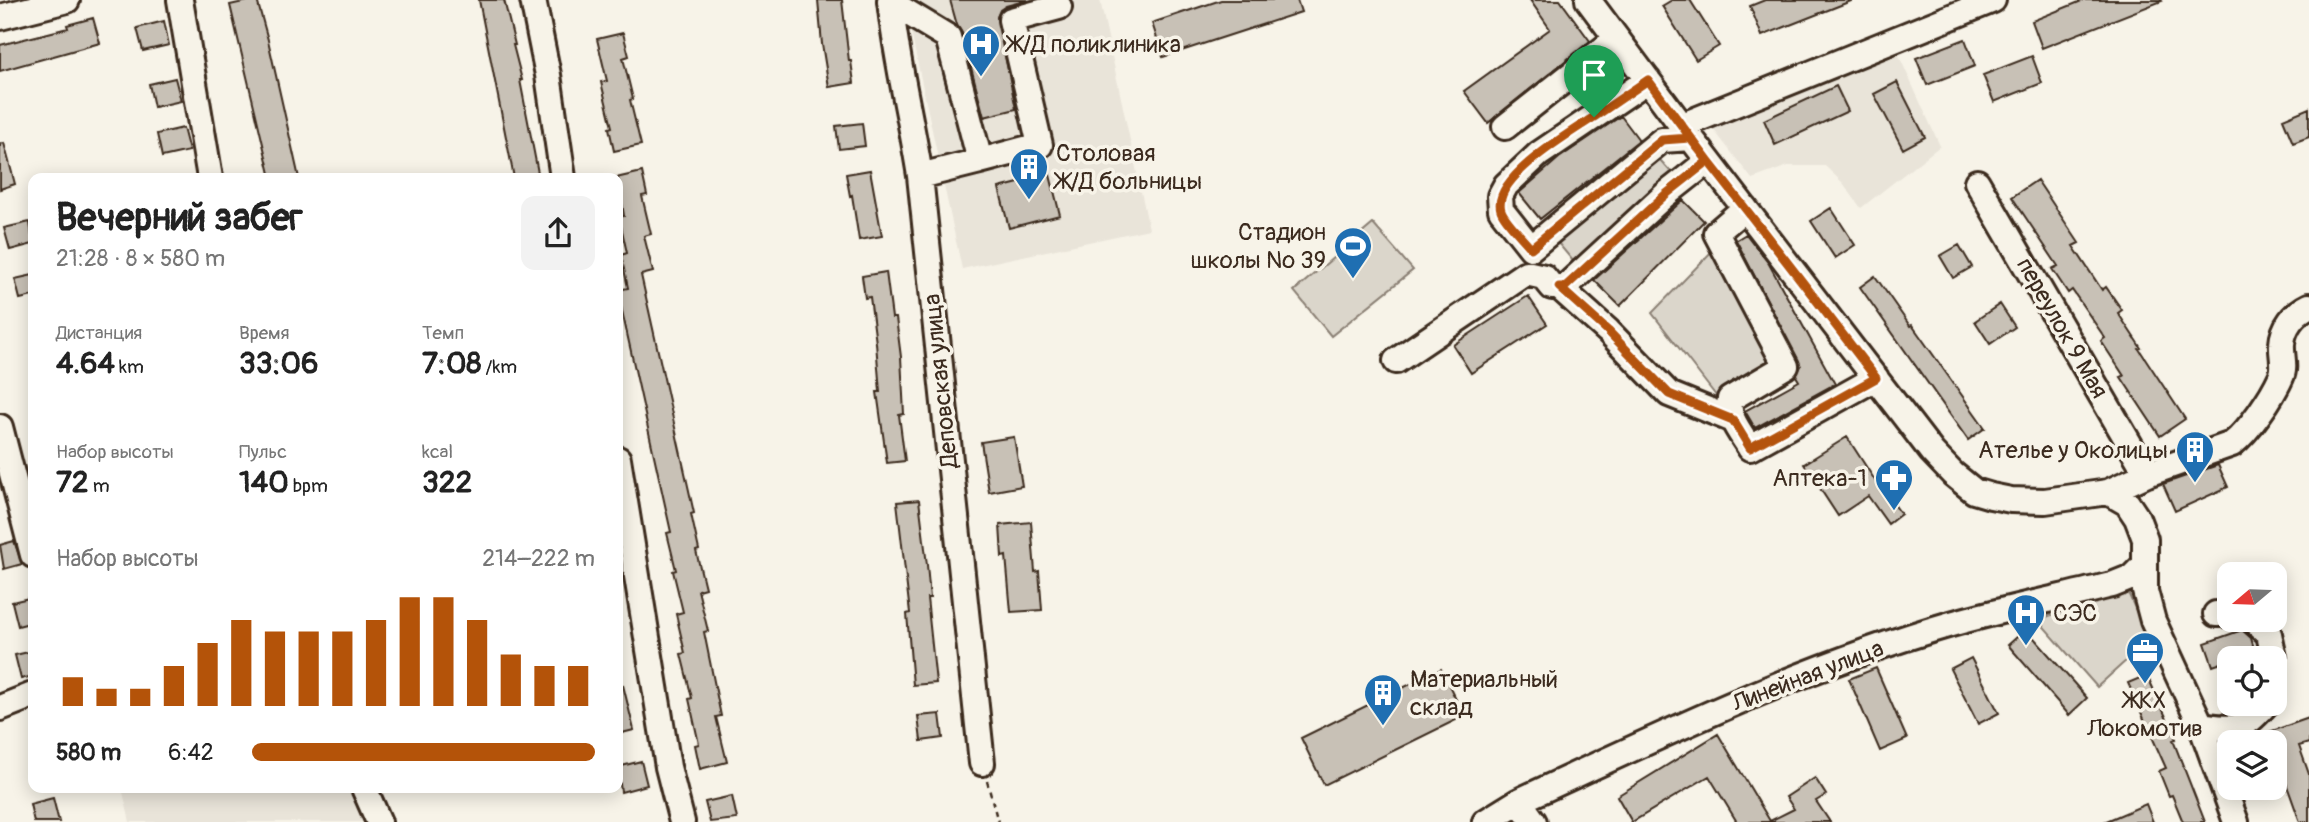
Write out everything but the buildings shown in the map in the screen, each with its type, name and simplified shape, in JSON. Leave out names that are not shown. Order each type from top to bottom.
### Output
[{"type":"street","points":[[0,16],[67,0]]},
{"type":"street","points":[[180,0],[210,173]]},
{"type":"street","points":[[533,0],[548,75],[562,173]]},
{"type":"street","points":[[1588,0],[1932,452],[1974,491],[2011,500],[2055,500],[2108,492],[2147,474],[2232,444],[2244,435],[2283,375],[2282,345],[2288,324],[2301,310],[2309,306]]},
{"type":"street","points":[[1648,80],[1539,154],[1506,185],[1500,196],[1501,210],[1531,248],[1662,140],[1993,0]]},
{"type":"street","points":[[890,1],[948,37],[980,161]]},
{"type":"street","name":"Деповская улица","points":[[890,1],[900,74],[911,117],[920,176],[982,763]]},
{"type":"street","points":[[920,176],[1040,145],[1011,20],[1059,7]]},
{"type":"street","points":[[1505,127],[1616,40]]},
{"type":"street","points":[[1396,360],[1526,273],[1544,277],[1552,286],[1565,287],[1665,195],[1708,161]]},
{"type":"street","name":"переулок 9 Мая","points":[[1977,182],[2147,474]]},
{"type":"street","points":[[1745,208],[1716,233],[1786,366],[1730,399],[1728,409],[1750,448],[1876,378]]},
{"type":"street","points":[[1559,287],[1608,331],[1669,394],[1733,420]]},
{"type":"street","points":[[0,427],[28,536]]},
{"type":"street","points":[[623,490],[668,767],[682,822]]},
{"type":"street","points":[[2108,492],[2127,503],[2137,518],[2144,539],[2145,591],[2153,621],[2201,725],[2236,822]]},
{"type":"street","name":"Линейная улица","points":[[1485,822],[1519,801],[1774,687],[1882,646],[1952,624],[2112,585],[2132,577],[2144,565]]},
{"type":"street","points":[[0,708],[28,697]]},
{"type":"street","points":[[2201,725],[2227,729],[2248,724],[2255,716]]},
{"type":"street","points":[[366,793],[379,822]]},
{"type":"street","points":[[1519,801],[1534,822]]},
{"type":"path","points":[[982,763],[998,822]]},
{"type":"shaded area","points":[[904,0],[1100,0],[1149,229],[962,269]]},
{"type":"shaded area","points":[[1895,47],[1940,146],[1861,208],[1843,183],[1825,166],[1788,166],[1752,179],[1710,125]]},
{"type":"shaded area","points":[[1652,151],[1678,180],[1578,267],[1553,237]]},
{"type":"shaded area","name":"Стадион школы № 39","points":[[1373,224],[1413,270],[1331,336],[1294,291]]},
{"type":"shaded area","points":[[1716,247],[1776,361],[1717,397],[1652,313]]},
{"type":"shaded area","points":[[2126,588],[2149,640],[2097,687],[2038,620]]},
{"type":"shaded area","points":[[123,793],[355,793],[368,822],[130,822]]},
{"type":"place","name":"Ж/Д поликлиника","points":[[981,78]]},
{"type":"place","name":"Столовая Ж/Д больницы","points":[[1029,201]]},
{"type":"place","name":"Стадион школы № 39","points":[[1353,280]]},
{"type":"place","name":"Ателье у Околицы","points":[[2195,484]]},
{"type":"place","name":"Аптека-1","points":[[1894,512]]},
{"type":"place","name":"СЭС","points":[[2026,647]]},
{"type":"place","name":"ЖКХ Локомотив","points":[[2145,685]]},
{"type":"place","name":"Материальный склад","points":[[1383,727]]},
{"type":"route","points":[[1594,117],[1539,154],[1506,185],[1500,196],[1501,210],[1531,248],[1662,140],[1690,138],[1708,161],[1745,208],[1876,378],[1750,448],[1733,420],[1669,394],[1608,331],[1559,287],[1565,287],[1665,195],[1708,161],[1648,80],[1594,117]]}]
